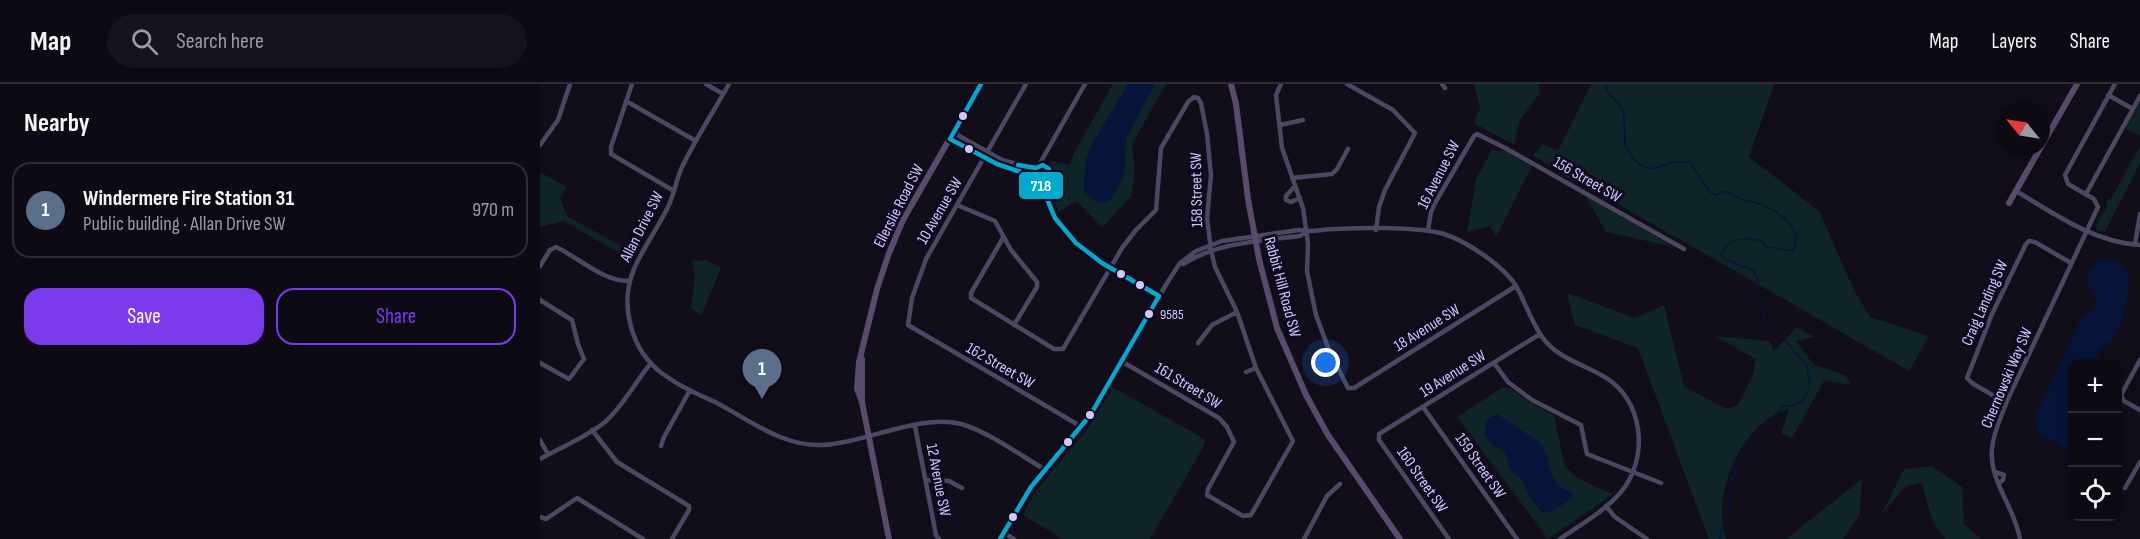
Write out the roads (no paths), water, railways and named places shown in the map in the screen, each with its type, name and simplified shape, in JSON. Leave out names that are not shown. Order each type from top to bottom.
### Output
[{"type":"main road","name":"Ellerslie Road SW","points":[[890,539],[862,402],[863,349],[877,289],[903,220],[981,84]]},
{"type":"main road","name":"Rabbit Hill Road SW","points":[[1231,84],[1236,104],[1255,238],[1277,328],[1306,395],[1332,442],[1400,539]]},
{"type":"main road","points":[[2009,203],[2077,84]]},
{"type":"street","points":[[540,145],[558,120],[570,84]]},
{"type":"street","points":[[632,84],[611,154],[674,191]]},
{"type":"street","points":[[706,84],[723,94]]},
{"type":"street","name":"Allan Drive SW","points":[[729,84],[681,170],[669,206],[639,259],[630,281],[627,308],[632,329],[641,350],[651,363],[664,375],[690,390],[786,440],[819,445],[936,422],[967,426],[1044,469]]},
{"type":"street","name":"10 Avenue SW","points":[[908,325],[912,298],[921,271],[935,242],[1026,84]]},
{"type":"street","points":[[1085,84],[1037,167],[1037,178],[1055,219],[1073,240],[1091,256],[1159,296]]},
{"type":"street","points":[[1281,84],[1276,91],[1285,158],[1300,198],[1306,232]]},
{"type":"street","points":[[1347,84],[1394,110],[1415,133],[1385,190],[1379,207],[1376,230]]},
{"type":"street","points":[[2115,84],[2065,175],[2068,184],[2086,195],[2140,96]]},
{"type":"street","points":[[2108,95],[2133,109]]},
{"type":"street","name":"158 Street SW","points":[[1110,268],[1130,236],[1155,212],[1160,183],[1161,148],[1188,102],[1194,97],[1198,98],[1206,125],[1210,166],[1207,212],[1211,247],[1221,281],[1237,312],[1256,368],[1293,441],[1254,512],[1249,517]]},
{"type":"street","points":[[626,101],[696,141]]},
{"type":"street","points":[[1280,125],[1303,120]]},
{"type":"street","name":"16 Avenue SW","points":[[1428,230],[1435,203],[1477,134]]},
{"type":"street","name":"156 Street SW","points":[[1477,134],[1508,149],[1684,249]]},
{"type":"street","points":[[952,136],[985,155],[1037,178],[1048,178]]},
{"type":"street","points":[[1292,178],[1332,174],[1348,149]]},
{"type":"street","points":[[1043,194],[1050,172],[1047,151]]},
{"type":"street","points":[[985,155],[1011,163],[1037,167],[1048,166]]},
{"type":"street","points":[[1295,186],[1286,196],[1286,200],[1291,202],[1300,198]]},
{"type":"street","points":[[2016,191],[2086,231],[2114,242],[2137,244],[2140,214]]},
{"type":"street","name":"Chernowski Way SW","points":[[2020,539],[2017,524],[1995,472],[1992,449],[1995,432],[2006,403],[2098,207],[2096,201],[2086,195]]},
{"type":"street","points":[[957,205],[995,221],[1017,259],[1038,284],[1014,326]]},
{"type":"street","points":[[1000,539],[1044,469],[1082,427],[1173,273],[1190,255],[1211,247],[1255,238],[1300,236],[1306,232],[1333,229],[1428,230],[1447,235],[1492,261],[1506,273],[1516,286],[1540,334],[1558,353],[1605,377],[1623,393],[1633,410],[1639,431],[1638,452],[1633,472],[1621,493],[1560,539]]},
{"type":"street","name":"18 Avenue SW","points":[[1306,232],[1307,271],[1316,315],[1333,361],[1350,388],[1354,388],[1516,286]]},
{"type":"street","points":[[1003,238],[970,298],[1057,350],[1063,349],[1066,345],[1110,268]]},
{"type":"street","name":"Craig Landing SW","points":[[2006,403],[1967,378],[1992,314],[2026,244],[2030,241],[2071,263]]},
{"type":"street","points":[[540,266],[550,250],[556,247],[606,275],[622,281],[630,281]]},
{"type":"street","points":[[1221,281],[1227,279]]},
{"type":"street","points":[[540,300],[573,320],[584,359],[569,379],[540,363]]},
{"type":"street","points":[[1198,343],[1212,325],[1237,312]]},
{"type":"street","name":"162 Street SW","points":[[908,325],[1082,427]]},
{"type":"street","name":"19 Avenue SW","points":[[1379,434],[1540,334]]},
{"type":"street","points":[[2140,360],[2121,395],[2122,399],[2140,410]]},
{"type":"street","name":"161 Street SW","points":[[1121,361],[1219,418],[1234,440],[1207,492],[1210,498],[1249,517]]},
{"type":"street","points":[[540,459],[592,430],[614,413],[651,363]]},
{"type":"street","points":[[1494,363],[1508,382],[1532,400],[1581,425],[1586,453],[1661,483]]},
{"type":"street","points":[[1246,372],[1256,368]]},
{"type":"street","points":[[661,446],[690,390]]},
{"type":"street","name":"159 Street SW","points":[[1424,407],[1517,539]]},
{"type":"street","name":"12 Avenue SW","points":[[915,426],[936,535],[939,539]]},
{"type":"street","points":[[592,430],[617,462],[689,506],[689,510],[672,539]]},
{"type":"street","name":"160 Street SW","points":[[1379,434],[1379,440],[1449,539]]},
{"type":"street","points":[[540,440],[548,454]]},
{"type":"street","points":[[2125,488],[2140,462]]},
{"type":"street","points":[[926,480],[949,481],[962,488]]},
{"type":"street","points":[[1304,539],[1327,496],[1340,484]]},
{"type":"street","points":[[540,517],[546,519],[577,498],[643,539]]},
{"type":"street","points":[[1606,506],[1616,517],[1647,539]]},
{"type":"street","points":[[1004,533],[1014,539]]},
{"type":"water","points":[[1128,84],[1155,84],[1127,137],[1125,169],[1115,194],[1107,202],[1099,203],[1084,192],[1085,162],[1092,144]]},
{"type":"water","points":[[2108,258],[2121,264],[2127,273],[2128,291],[2118,330],[2098,353],[2097,359],[2068,359],[2068,453],[2055,442],[2042,439],[2037,431],[2036,416],[2080,321],[2094,309],[2096,304],[2097,297],[2088,283],[2088,271],[2096,261]]},
{"type":"water","points":[[1497,414],[1542,444],[1554,479],[1564,489],[1573,493],[1572,498],[1553,511],[1542,512],[1529,497],[1523,480],[1510,470],[1505,453],[1489,441],[1484,432],[1487,419]]},
{"type":"waterway","points":[[1606,84],[1608,92],[1622,109],[1625,144],[1633,159],[1642,166],[1652,169],[1675,162],[1690,162],[1710,192],[1716,195],[1725,191],[1764,206],[1783,217],[1795,232],[1796,241],[1792,251],[1765,246],[1762,241],[1744,239],[1732,242],[1721,255],[1725,259],[1752,270],[1757,277],[1757,292],[1761,300],[1766,326],[1784,339],[1807,366],[1810,387],[1803,400],[1795,405],[1784,406],[1771,418],[1765,431],[1739,461],[1731,484],[1732,491],[1728,505],[1730,514],[1721,530],[1720,539]]},
{"type":"place","name":"9585","points":[[1149,314]]},
{"type":"place","name":"Windermere Fire Station 31","points":[[762,399]]}]
